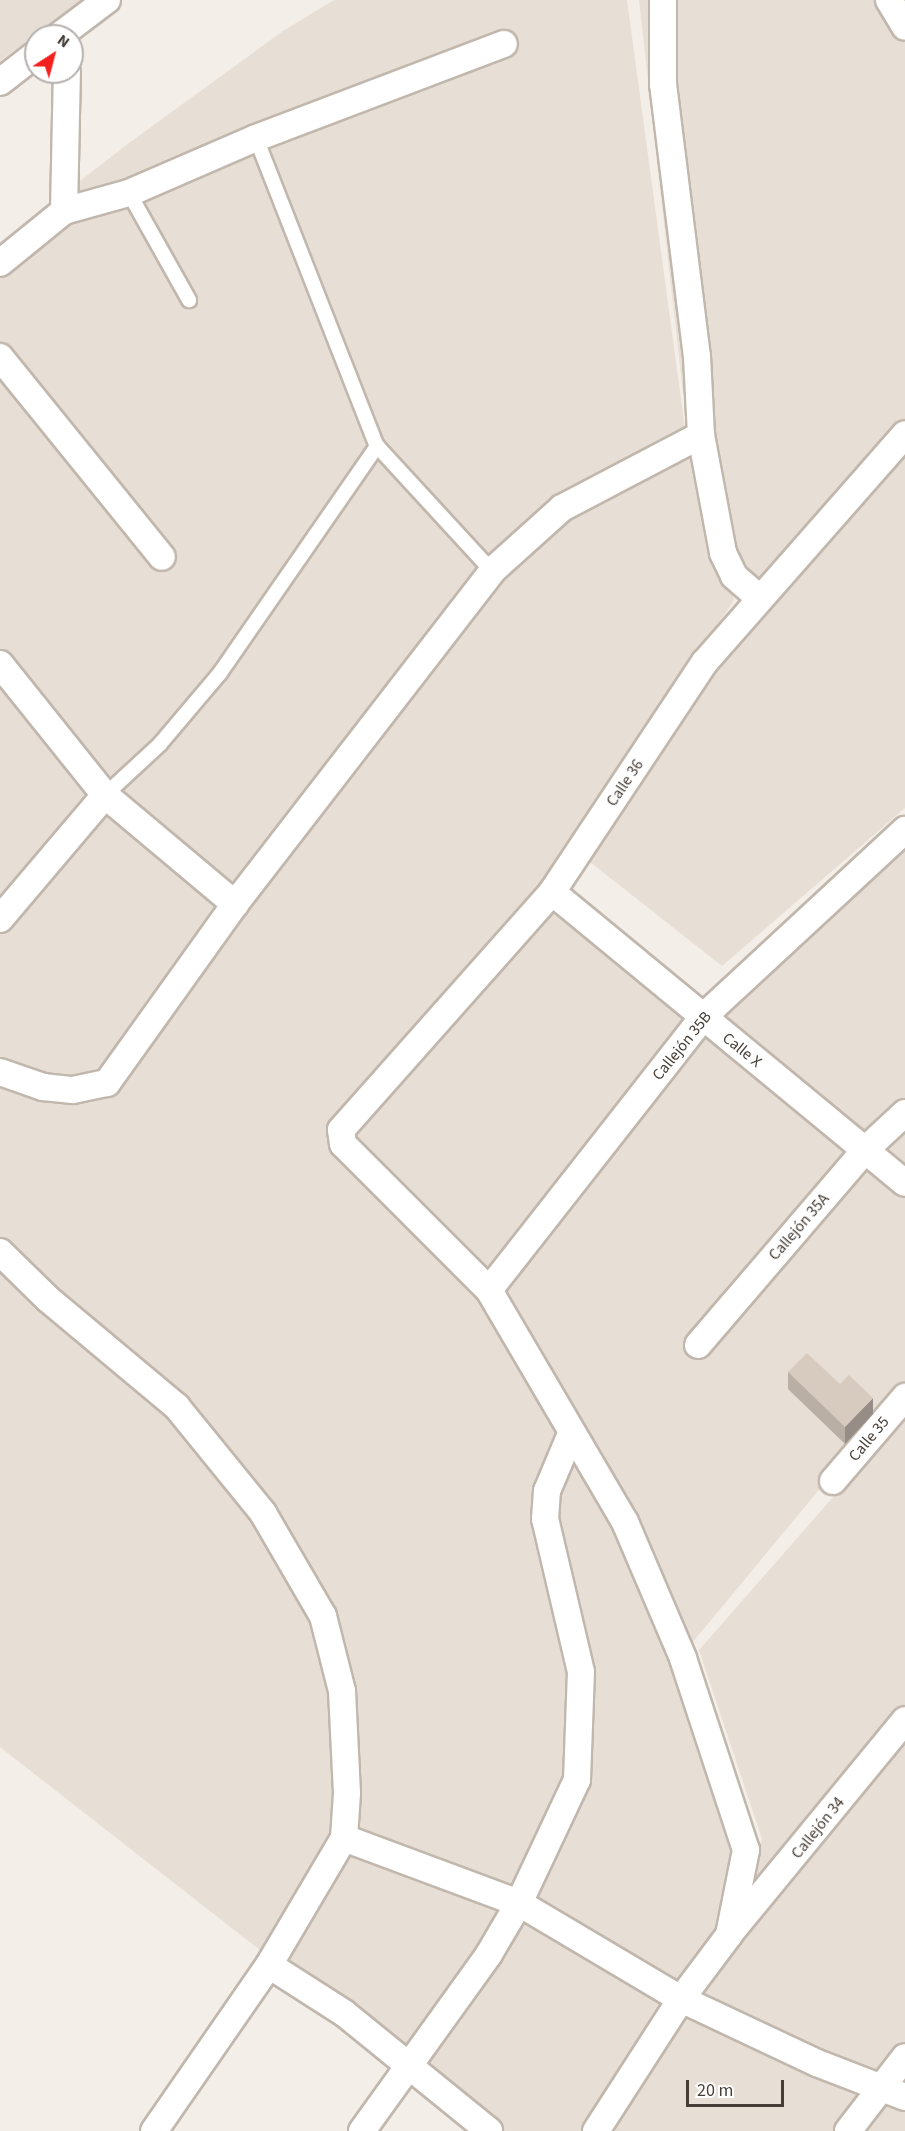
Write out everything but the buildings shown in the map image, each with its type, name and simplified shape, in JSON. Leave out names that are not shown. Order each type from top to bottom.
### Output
[{"type":"street","points":[[77,24],[107,0]]},
{"type":"street","points":[[663,0],[663,84],[697,356],[701,435],[723,553],[734,576],[759,598]]},
{"type":"street","points":[[888,0],[905,27]]},
{"type":"street","points":[[0,263],[64,211],[129,194],[256,138],[504,44]]},
{"type":"street","points":[[0,82],[24,63]]},
{"type":"street","points":[[64,211],[67,84]]},
{"type":"street","points":[[0,357],[162,556]]},
{"type":"street","points":[[0,1072],[43,1087],[73,1090],[107,1083],[235,904],[492,571],[562,508],[701,435]]},
{"type":"street","name":"Calle 36","points":[[489,1290],[343,1144],[341,1130],[552,892],[705,662],[759,598],[901,447]]},
{"type":"street","points":[[0,664],[105,795],[235,904]]},
{"type":"street","points":[[0,919],[105,795]]},
{"type":"street","name":"Callejón 35B","points":[[489,1290],[702,1018],[905,830]]},
{"type":"street","name":"Calle X","points":[[552,892],[702,1018],[905,1183]]},
{"type":"street","name":"Callejón 35A","points":[[698,1345],[866,1149],[905,1113]]},
{"type":"street","points":[[0,1252],[48,1299],[177,1407],[263,1513],[323,1616],[342,1691],[346,1793],[344,1838],[269,1965],[154,2131]]},
{"type":"street","points":[[489,1290],[571,1434],[625,1522],[683,1658],[746,1850],[729,1935]]},
{"type":"street","name":"Calle 35","points":[[833,1481],[905,1396]]},
{"type":"street","points":[[362,2131],[406,2065],[489,1954],[519,1904],[577,1780],[581,1672],[545,1518],[547,1491],[571,1434]]},
{"type":"street","name":"Callejón 34","points":[[596,2131],[681,2000],[729,1935],[905,1720]]},
{"type":"street","points":[[344,1838],[453,1875],[519,1904],[681,2000],[881,2090],[905,2097]]},
{"type":"street","points":[[269,1965],[344,2013],[489,2131]]},
{"type":"street","points":[[848,2131],[905,2057]]},
{"type":"lane","points":[[256,138],[377,446],[492,571]]},
{"type":"lane","points":[[129,194],[189,300]]},
{"type":"lane","points":[[105,795],[160,744],[220,673],[377,446]]},
{"type":"shaded area","points":[[0,0],[81,0],[49,24],[24,24],[24,43],[0,61]]},
{"type":"shaded area","points":[[334,0],[627,0],[688,451],[734,600],[548,884],[330,1133],[481,1296],[574,1445],[685,1690],[738,1850],[723,1934],[587,2131],[502,2131],[256,1947],[0,1747],[0,243],[129,143],[283,31]]},
{"type":"shaded area","points":[[639,0],[905,0],[905,808],[722,966],[590,862],[742,601],[686,420]]},
{"type":"shaded area","points":[[905,838],[905,1386],[692,1643],[605,1465],[501,1293],[350,1137],[548,910],[703,1026]]},
{"type":"shaded area","points":[[905,1415],[905,2131],[605,2131],[734,1943],[762,1839],[699,1650]]}]
